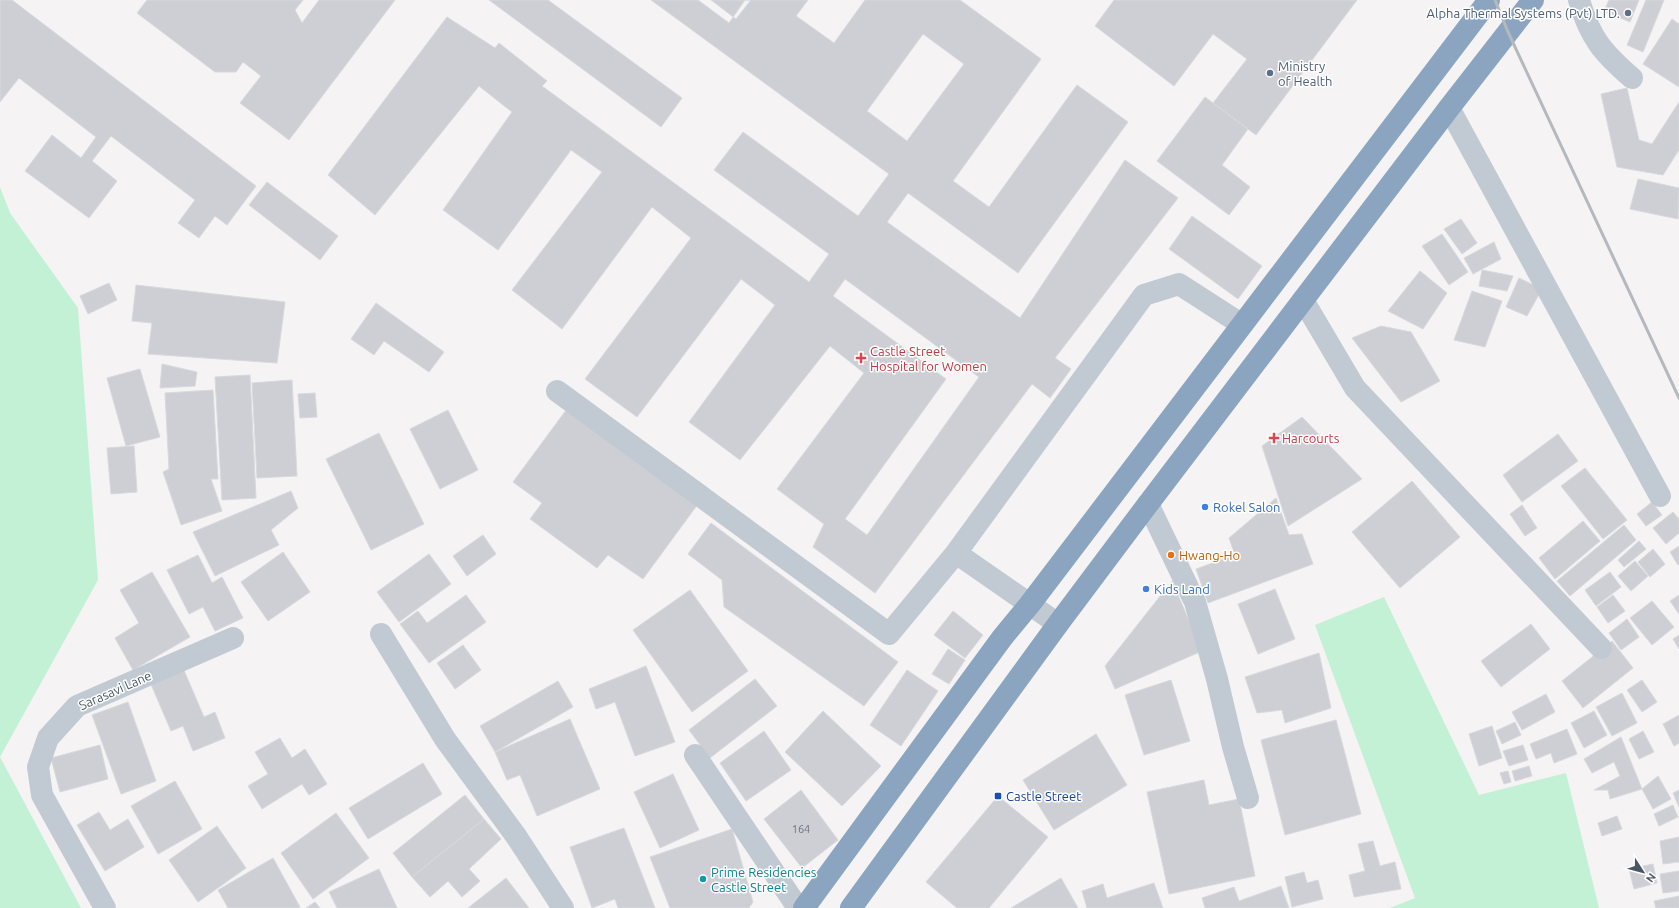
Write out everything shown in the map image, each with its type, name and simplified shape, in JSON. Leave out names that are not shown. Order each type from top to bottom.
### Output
[{"type":"highway","points":[[804,908],[1002,638],[1030,604],[1241,324],[1489,0]]},
{"type":"highway","points":[[851,908],[1058,624],[1148,504],[1448,108],[1533,0]]},
{"type":"street","points":[[1578,0],[1593,37],[1609,58],[1632,78]]},
{"type":"street","points":[[1448,108],[1660,496]]},
{"type":"street","points":[[557,391],[889,634],[956,553],[1144,295],[1179,284],[1241,324]]},
{"type":"street","points":[[1303,300],[1355,388],[1601,648]]},
{"type":"street","points":[[1148,504],[1195,602],[1248,798]]},
{"type":"street","points":[[956,553],[1058,624]]},
{"type":"street","points":[[380,634],[445,739],[516,836],[562,908]]},
{"type":"street","name":"Sarasavi Lane","points":[[105,908],[42,795],[38,767],[48,738],[77,706],[233,638]]},
{"type":"street","points":[[695,755],[798,908]]},
{"type":"green space","points":[[0,187],[10,213],[78,308],[98,580],[0,757]]},
{"type":"green space","points":[[1384,597],[1479,795],[1566,773],[1599,908],[1390,908],[1415,898],[1315,625]]},
{"type":"green space","points":[[0,757],[81,908],[0,908]]},
{"type":"building","points":[[0,0],[12,0],[256,186],[227,225],[215,216],[199,238],[178,223],[195,200],[111,136],[92,161],[117,181],[89,218],[25,171],[52,135],[81,158],[96,137],[19,78],[0,102]]},
{"type":"building","points":[[147,0],[303,0],[295,10],[302,23],[319,0],[395,0],[289,140],[240,103],[261,76],[243,62],[236,72],[215,72],[137,13]]},
{"type":"building","points":[[489,0],[548,0],[682,98],[661,127]]},
{"type":"building","points":[[651,0],[698,0],[729,23],[745,0],[808,0],[796,16],[834,43],[865,0],[960,0],[1041,59],[953,181],[989,207],[1077,85],[1128,122],[1018,273],[908,193],[887,222],[1020,318],[1125,160],[1178,198],[1055,358],[1071,369],[1050,398],[1032,384],[875,593],[813,547],[824,524],[777,489],[864,373],[830,346],[740,460],[689,422],[775,305],[741,279],[637,417],[585,379],[691,238],[652,207],[562,329],[512,290],[602,172],[571,150],[498,250],[443,210],[512,112],[479,86],[375,215],[328,175],[447,17],[495,48],[499,43],[547,81],[542,86],[809,282],[829,254],[714,170],[743,132],[858,216],[889,174]],"holes":[[[923,34],[964,64],[907,141],[867,111]],[[845,279],[979,377],[867,535],[845,519],[946,379],[833,296]]]},
{"type":"building","points":[[711,0],[751,0],[736,19]]},
{"type":"building","name":"Ministry of Health","points":[[1114,0],[1357,0],[1256,135],[1213,103],[1247,59],[1213,34],[1174,86],[1095,26]]},
{"type":"building","points":[[1609,0],[1639,0],[1630,22],[1604,11]]},
{"type":"building","points":[[1646,0],[1664,0],[1643,52],[1627,45]]},
{"type":"building","points":[[1672,19],[1679,24],[1679,87],[1643,64]]},
{"type":"building","points":[[1627,88],[1639,140],[1652,144],[1679,102],[1679,150],[1663,175],[1617,167],[1601,94]]},
{"type":"building","points":[[1205,97],[1248,129],[1222,165],[1250,187],[1229,215],[1157,161]]},
{"type":"building","points":[[1638,179],[1679,188],[1678,219],[1630,209]]},
{"type":"building","points":[[267,182],[338,236],[320,260],[249,205]]},
{"type":"building","points":[[1192,216],[1262,266],[1238,299],[1169,249]]},
{"type":"building","points":[[1461,219],[1477,243],[1462,254],[1444,229]]},
{"type":"building","points":[[1442,234],[1468,272],[1449,285],[1422,246]]},
{"type":"building","points":[[1494,242],[1501,259],[1473,274],[1464,258]]},
{"type":"building","points":[[1482,270],[1513,276],[1507,291],[1479,286]]},
{"type":"building","points":[[1420,271],[1447,293],[1423,329],[1388,311]]},
{"type":"building","points":[[1519,278],[1542,289],[1527,316],[1506,307]]},
{"type":"building","points":[[109,283],[117,300],[88,314],[80,296]]},
{"type":"building","points":[[136,285],[285,302],[277,363],[148,354],[152,323],[132,321]]},
{"type":"building","points":[[1472,291],[1502,301],[1485,347],[1454,340]]},
{"type":"building","points":[[376,303],[444,352],[429,372],[384,341],[374,355],[351,339]]},
{"type":"building","points":[[1381,326],[1411,332],[1440,381],[1401,402],[1352,338]]},
{"type":"building","points":[[162,364],[197,372],[195,386],[160,388]]},
{"type":"building","points":[[140,369],[160,437],[126,446],[107,378]]},
{"type":"building","points":[[250,375],[256,498],[222,500],[215,377]]},
{"type":"building","points":[[292,380],[297,476],[257,478],[252,383]]},
{"type":"building","points":[[213,390],[218,479],[211,479],[222,511],[181,525],[163,472],[169,469],[165,393]]},
{"type":"building","points":[[315,393],[317,417],[300,418],[298,394]]},
{"type":"building","points":[[578,394],[709,489],[643,579],[608,555],[597,568],[530,519],[542,503],[513,482]]},
{"type":"building","points":[[448,410],[478,470],[440,489],[410,429]]},
{"type":"building","points":[[1302,417],[1362,479],[1288,526],[1262,446]]},
{"type":"building","points":[[379,433],[424,524],[371,550],[326,459]]},
{"type":"building","points":[[1558,434],[1578,461],[1522,502],[1503,475]]},
{"type":"building","points":[[134,446],[137,492],[111,494],[107,448]]},
{"type":"building","points":[[1585,468],[1627,520],[1603,539],[1561,486]]},
{"type":"building","points":[[1412,481],[1460,537],[1400,588],[1352,532]]},
{"type":"building","points":[[291,491],[298,508],[271,530],[279,545],[215,576],[193,532]]},
{"type":"building","points":[[1276,498],[1289,535],[1302,534],[1313,564],[1208,603],[1196,569],[1235,555],[1229,538]]},
{"type":"building","points":[[1652,502],[1662,515],[1646,526],[1637,514]]},
{"type":"building","points":[[1522,505],[1537,528],[1525,536],[1510,514]]},
{"type":"building","points":[[1673,512],[1679,519],[1679,533],[1666,544],[1653,528]]},
{"type":"building","points":[[1583,521],[1600,541],[1555,579],[1539,558]]},
{"type":"building","points":[[711,523],[898,662],[864,706],[724,607],[722,580],[688,554]]},
{"type":"building","points":[[1624,525],[1636,540],[1570,596],[1557,581]]},
{"type":"building","points":[[483,535],[496,554],[467,576],[453,556]]},
{"type":"building","points":[[1639,541],[1646,549],[1624,567],[1618,560]]},
{"type":"building","points":[[1679,546],[1679,564],[1678,565],[1670,552]]},
{"type":"building","points":[[1653,549],[1665,564],[1650,577],[1638,562]]},
{"type":"building","points":[[283,552],[310,592],[268,621],[241,582]]},
{"type":"building","points":[[429,554],[451,584],[399,622],[377,592]]},
{"type":"building","points":[[198,555],[212,583],[222,577],[243,618],[215,631],[203,607],[189,614],[167,570]]},
{"type":"building","points":[[1635,561],[1648,576],[1631,591],[1618,576]]},
{"type":"building","points":[[152,572],[190,637],[133,670],[115,638],[139,623],[120,590]]},
{"type":"building","points":[[1610,572],[1621,587],[1596,606],[1585,590]]},
{"type":"building","points":[[1172,581],[1202,651],[1115,689],[1105,666]]},
{"type":"building","points":[[1275,589],[1295,639],[1258,654],[1238,604]]},
{"type":"building","points":[[690,590],[748,671],[692,712],[633,630]]},
{"type":"building","points":[[466,595],[486,622],[429,663],[400,624],[418,611],[427,623]]},
{"type":"building","points":[[1613,595],[1625,611],[1608,623],[1597,607]]},
{"type":"building","points":[[1679,595],[1679,614],[1670,601]]},
{"type":"building","points":[[1652,601],[1674,627],[1652,645],[1630,618]]},
{"type":"building","points":[[953,611],[983,635],[965,658],[934,635]]},
{"type":"building","points":[[1627,619],[1639,637],[1621,650],[1609,633]]},
{"type":"building","points":[[1531,624],[1550,649],[1501,687],[1481,661]]},
{"type":"building","points":[[1679,635],[1679,649],[1673,639]]},
{"type":"building","points":[[1612,641],[1633,668],[1583,708],[1562,681]]},
{"type":"building","points":[[463,645],[481,670],[455,689],[437,663]]},
{"type":"building","points":[[948,649],[965,660],[949,684],[932,674]]},
{"type":"building","points":[[1319,653],[1331,708],[1285,723],[1282,710],[1257,713],[1245,677]]},
{"type":"building","points":[[646,666],[675,742],[635,756],[615,702],[596,709],[589,689]]},
{"type":"building","points":[[183,668],[204,717],[215,712],[225,738],[193,751],[183,726],[171,731],[150,682]]},
{"type":"building","points":[[907,670],[938,691],[901,746],[870,725]]},
{"type":"building","points":[[755,679],[777,706],[710,758],[689,730]]},
{"type":"building","points":[[1171,680],[1190,741],[1144,755],[1125,695]]},
{"type":"building","points":[[1642,680],[1657,702],[1642,712],[1627,690]]},
{"type":"building","points":[[558,681],[573,707],[495,752],[480,726]]},
{"type":"building","points":[[1622,693],[1637,723],[1612,736],[1596,707]]},
{"type":"building","points":[[1546,694],[1555,712],[1522,730],[1512,712]]},
{"type":"building","points":[[128,702],[156,781],[121,794],[92,715]]},
{"type":"building","points":[[823,711],[881,766],[842,806],[785,752]]},
{"type":"building","points":[[1594,711],[1607,735],[1584,748],[1571,723]]},
{"type":"building","points":[[1679,715],[1679,743],[1674,746],[1663,724]]},
{"type":"building","points":[[570,719],[600,789],[537,816],[520,775],[507,780],[495,752]]},
{"type":"building","points":[[1336,720],[1361,814],[1285,835],[1261,740]]},
{"type":"building","points":[[1515,722],[1521,735],[1502,744],[1496,731]]},
{"type":"building","points":[[1492,726],[1502,758],[1479,766],[1469,734]]},
{"type":"building","points":[[1567,729],[1577,754],[1554,763],[1551,753],[1536,759],[1530,744]]},
{"type":"building","points":[[764,731],[791,770],[746,801],[720,763]]},
{"type":"building","points":[[1643,731],[1654,752],[1639,759],[1629,739]]},
{"type":"building","points":[[1096,734],[1127,785],[1054,830],[1023,780]]},
{"type":"building","points":[[1621,737],[1642,789],[1610,799],[1608,790],[1594,790],[1620,776],[1614,762],[1592,773],[1584,759]]},
{"type":"building","points":[[280,738],[292,758],[305,749],[327,784],[309,795],[302,784],[262,809],[248,786],[268,774],[255,752]]},
{"type":"building","points":[[100,745],[108,779],[60,792],[51,758]]},
{"type":"building","points":[[1523,745],[1528,760],[1509,766],[1503,751]]},
{"type":"building","points":[[423,763],[442,794],[368,839],[349,808]]},
{"type":"building","points":[[1529,766],[1532,776],[1515,781],[1512,771]]},
{"type":"building","points":[[1508,771],[1511,782],[1504,784],[1500,773]]},
{"type":"building","points":[[673,774],[699,830],[660,848],[634,792]]},
{"type":"building","points":[[1658,776],[1671,799],[1653,809],[1642,789]]},
{"type":"building","points":[[1204,780],[1209,805],[1239,799],[1255,876],[1169,894],[1147,792]]},
{"type":"building","points":[[175,781],[202,829],[158,854],[131,806]]},
{"type":"building","points":[[801,790],[838,840],[802,868],[764,819]]},
{"type":"building","points":[[1679,790],[1679,807],[1673,793]]},
{"type":"building","points":[[465,795],[484,819],[412,877],[393,853]]},
{"type":"building","points":[[998,796],[1048,837],[989,908],[957,908],[926,882]]},
{"type":"building","points":[[1673,805],[1678,817],[1659,826],[1654,814]]},
{"type":"building","points":[[99,812],[110,830],[128,819],[144,847],[105,871],[77,825]]},
{"type":"building","points":[[336,813],[369,858],[313,899],[281,853]]},
{"type":"building","points":[[1617,816],[1622,829],[1602,836],[1598,823]]},
{"type":"building","points":[[484,819],[501,839],[469,869],[480,881],[462,897],[448,881],[430,897],[412,877]]},
{"type":"building","points":[[217,826],[246,868],[198,902],[169,860]]},
{"type":"building","points":[[624,828],[655,908],[618,908],[615,899],[592,908],[570,847]]},
{"type":"building","name":"Prime Residencies Castle Street","points":[[732,829],[753,902],[749,908],[670,908],[650,857]]},
{"type":"building","points":[[1679,837],[1679,862],[1663,864],[1660,841]]},
{"type":"building","points":[[1373,841],[1380,866],[1395,862],[1401,889],[1354,897],[1349,875],[1365,871],[1358,844]]},
{"type":"building","points":[[273,858],[300,907],[228,908],[218,890]]},
{"type":"building","points":[[1653,864],[1657,883],[1634,889],[1629,869]]},
{"type":"building","points":[[379,869],[397,908],[337,908],[329,892]]},
{"type":"building","points":[[1679,871],[1679,891],[1663,893],[1660,874]]},
{"type":"building","points":[[1304,872],[1307,883],[1318,880],[1323,899],[1292,907],[1285,877]]},
{"type":"building","points":[[506,878],[529,908],[468,908]]},
{"type":"building","points":[[1061,878],[1078,908],[1011,908]]},
{"type":"building","points":[[1154,883],[1163,908],[1087,908],[1082,891],[1103,884],[1107,898]]},
{"type":"building","points":[[1281,886],[1289,908],[1205,908],[1202,898],[1234,887],[1239,901]]},
{"type":"building","points":[[1679,896],[1679,908],[1656,908],[1654,901]]},
{"type":"building","points":[[315,902],[320,908],[306,908]]},
{"type":"railway","points":[[1495,0],[1508,32],[1679,398]]},
{"type":"place","name":"Alpha Thermal Systems (Pvt) LTD.","points":[[1628,13]]},
{"type":"place","name":"Ministry of Health","points":[[1270,73]]},
{"type":"place","name":"Castle Street Hospital for Women","points":[[861,358]]},
{"type":"place","name":"Harcourts","points":[[1274,438]]},
{"type":"place","name":"Rokel Salon","points":[[1205,507]]},
{"type":"place","name":"Hwang-Ho","points":[[1171,555]]},
{"type":"place","name":"Kids Land","points":[[1146,589]]},
{"type":"place","name":"Castle Street","points":[[998,796]]},
{"type":"place","name":"Prime Residencies Castle Street","points":[[703,879]]}]
